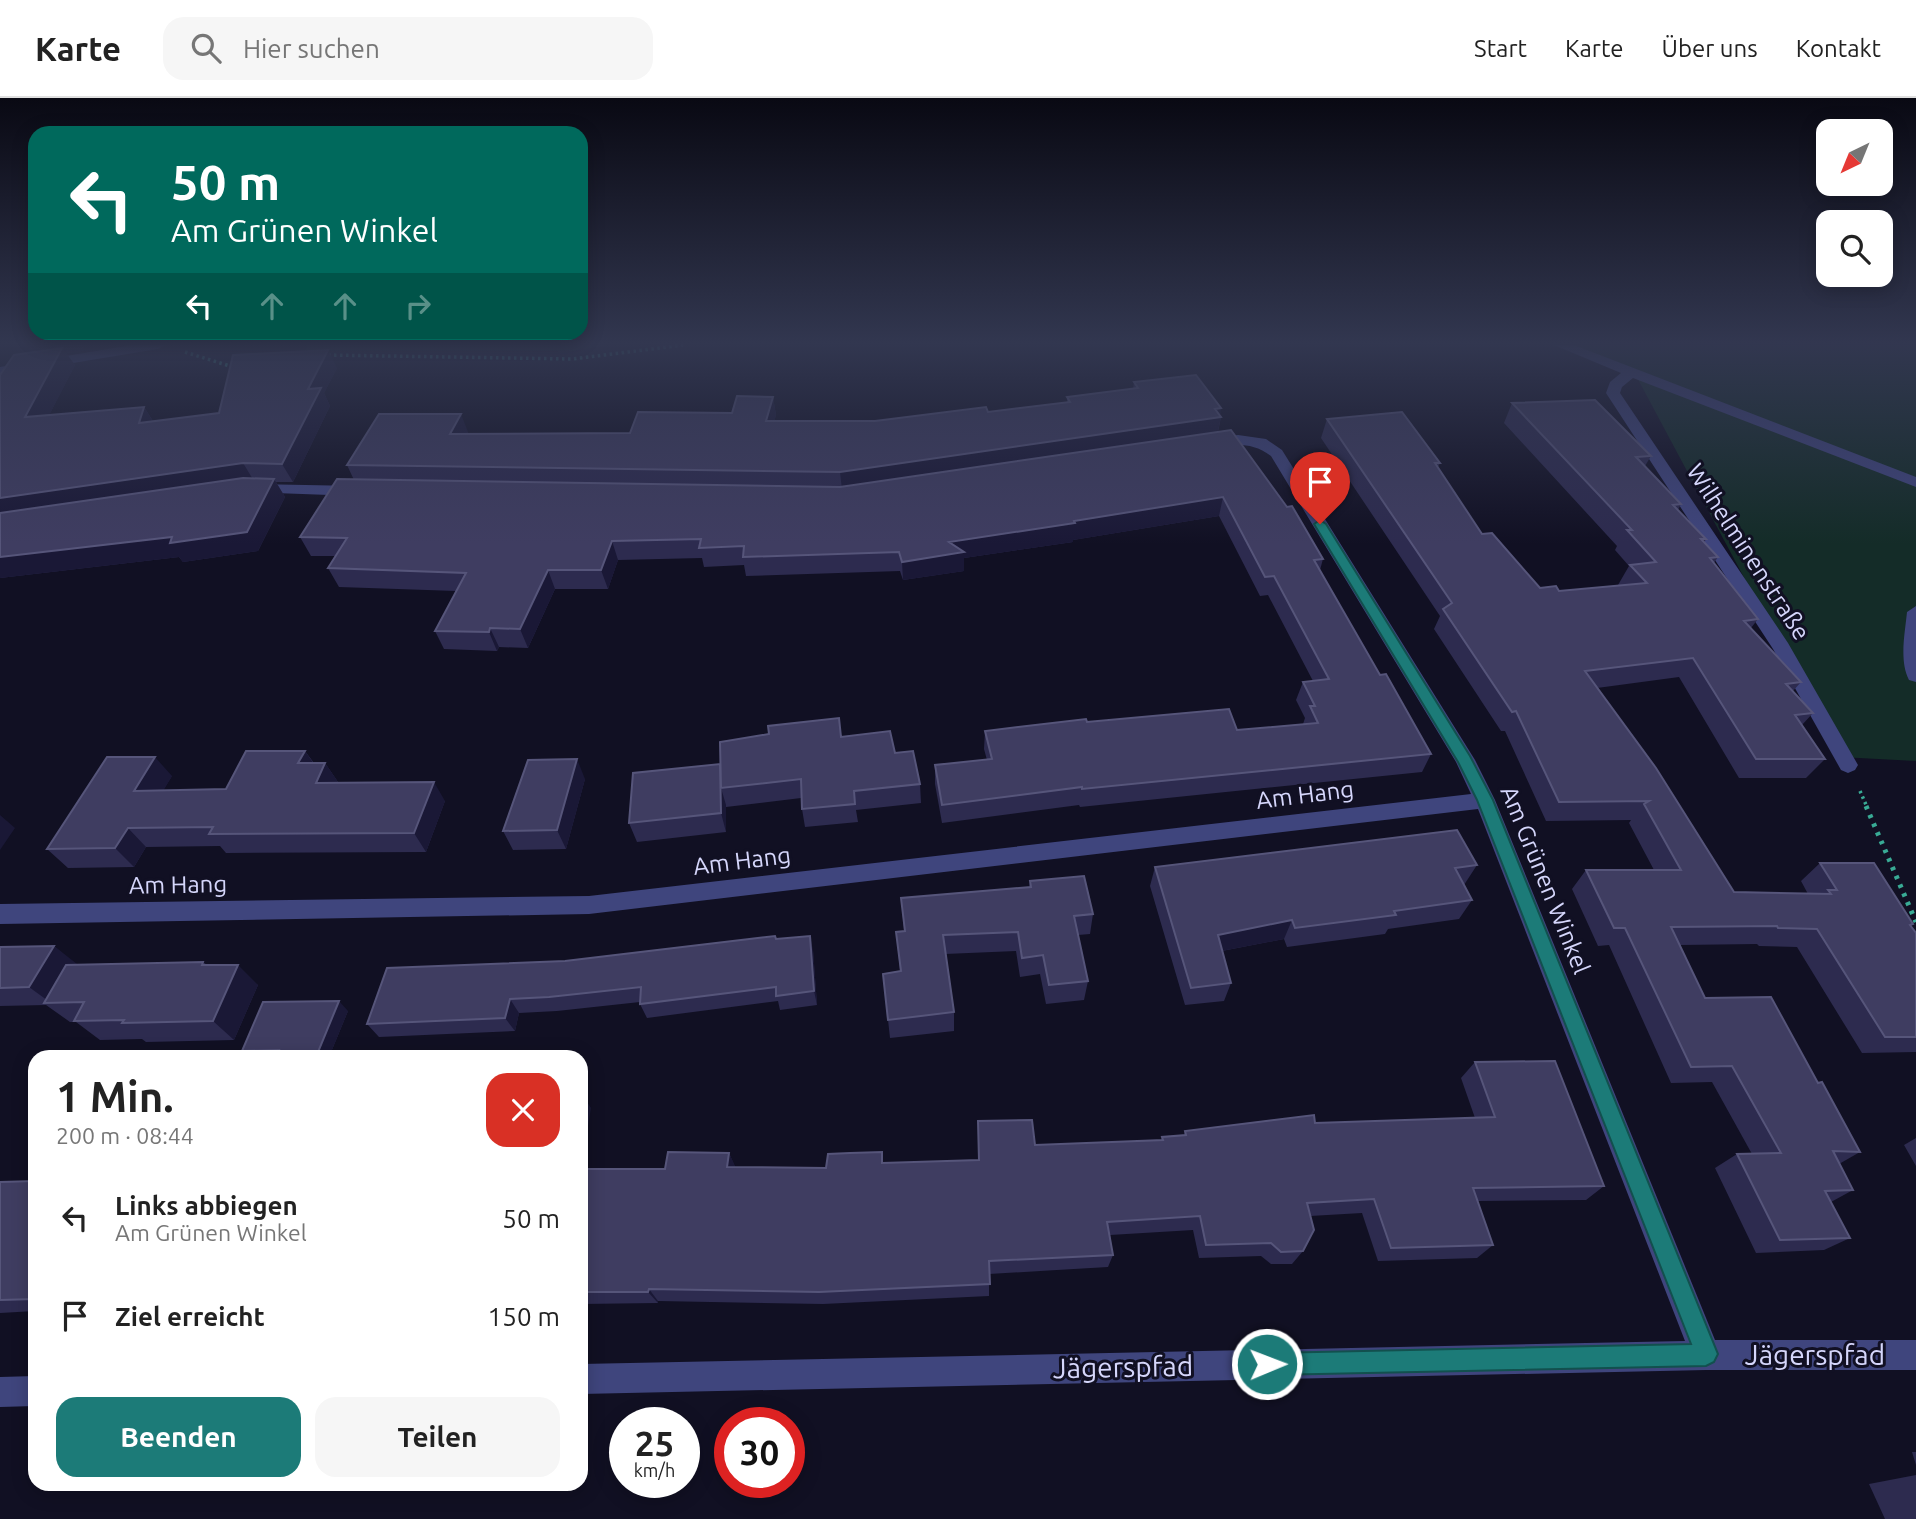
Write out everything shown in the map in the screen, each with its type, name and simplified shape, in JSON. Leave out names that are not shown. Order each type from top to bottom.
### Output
[{"type":"street","name":"Wilhelminenstraße","points":[[1626,411],[1774,635],[1848,765]]},
{"type":"street","points":[[1731,411],[1916,482]]},
{"type":"street","name":"Am Grünen Winkel","points":[[1200,445],[1241,439],[1263,441],[1277,453],[1465,760],[1485,800],[1706,1354]]},
{"type":"street","points":[[240,491],[377,491]]},
{"type":"street","points":[[1916,612],[1913,653],[1916,676]]},
{"type":"street","name":"Am Hang","points":[[0,914],[589,905],[1485,800]]},
{"type":"street","name":"Jägerspfad","points":[[588,1379],[1706,1354],[1916,1355]]},
{"type":"street","points":[[0,1392],[28,1391]]},
{"type":"path","points":[[1848,765],[1916,922]]},
{"type":"green space","points":[[1655,411],[1916,411],[1916,761],[1840,757]]},
{"type":"building","points":[[0,411],[28,411],[25,417],[93,411],[143,411],[139,423],[219,411],[309,411],[282,464],[243,463],[0,498]]},
{"type":"building","points":[[769,411],[766,421],[875,421],[952,411],[1217,411],[1221,417],[840,472],[347,465],[379,414],[461,414],[450,434],[630,433],[638,412]]},
{"type":"building","points":[[1520,411],[1606,411],[1651,456],[1636,457],[1681,504],[1673,505],[1706,539],[1701,539],[1718,557],[1710,558],[1758,619],[1744,621],[1801,682],[1786,684],[1813,713],[1795,715],[1825,759],[1756,759],[1693,658],[1585,671],[1656,768],[1734,892],[1831,894],[1828,890],[1837,890],[1820,863],[1874,863],[1913,924],[1910,925],[1916,933],[1916,1037],[1885,1037],[1817,929],[1777,926],[1671,927],[1705,998],[1771,997],[1818,1083],[1822,1082],[1860,1152],[1833,1151],[1853,1190],[1825,1191],[1850,1238],[1780,1240],[1737,1154],[1781,1153],[1732,1066],[1691,1067],[1625,928],[1614,928],[1586,870],[1681,870],[1644,804],[1649,801],[1559,802],[1516,711],[1512,712],[1443,609],[1452,603],[1327,419],[1402,412],[1440,463],[1435,463],[1482,534],[1492,533],[1540,588],[1556,586],[1559,591],[1647,583],[1630,565],[1656,562],[1627,530],[1632,530]]},
{"type":"building","points":[[1231,430],[1287,507],[1292,506],[1323,559],[1314,560],[1380,675],[1386,674],[1431,754],[1082,787],[942,805],[935,765],[992,759],[985,731],[1086,719],[1087,722],[1229,709],[1237,730],[1318,723],[1310,706],[1315,706],[1303,682],[1329,679],[1274,576],[1265,577],[1223,497],[949,542],[964,552],[902,562],[899,552],[743,557],[744,546],[699,548],[701,539],[612,541],[601,570],[548,570],[520,629],[490,628],[489,632],[435,631],[466,573],[328,568],[347,538],[300,537],[337,479],[840,487]]},
{"type":"building","points":[[243,478],[274,479],[247,532],[170,543],[172,537],[0,557],[0,513]]},
{"type":"building","points":[[839,718],[841,737],[890,731],[895,753],[913,751],[920,784],[854,791],[855,804],[802,809],[801,779],[721,788],[720,742],[769,734],[768,726]]},
{"type":"building","points":[[246,751],[305,751],[298,763],[325,763],[316,783],[434,782],[414,833],[209,834],[213,827],[128,828],[115,848],[47,849],[107,757],[155,757],[134,791],[226,789]]},
{"type":"building","points":[[577,759],[557,830],[503,831],[528,760]]},
{"type":"building","points":[[720,764],[721,813],[629,823],[633,773]]},
{"type":"building","points":[[1457,830],[1477,865],[1455,868],[1472,900],[1394,911],[1396,915],[1295,928],[1292,920],[1218,935],[1231,983],[1191,988],[1155,867]]},
{"type":"building","points":[[1084,876],[1093,914],[1074,916],[1088,981],[1049,985],[1043,955],[1022,958],[1018,932],[943,935],[954,1012],[888,1020],[883,974],[901,971],[896,932],[905,931],[901,898],[1031,887],[1030,881]]},
{"type":"building","points":[[775,936],[776,939],[810,936],[814,991],[776,996],[776,987],[640,1004],[641,987],[510,999],[505,1018],[367,1024],[387,968],[565,961]]},
{"type":"building","points":[[54,946],[29,987],[0,988],[0,947]]},
{"type":"building","points":[[203,962],[202,965],[238,965],[213,1021],[74,1021],[84,1002],[44,1003],[66,965]]},
{"type":"building","points":[[339,1001],[319,1050],[242,1050],[263,1002]]},
{"type":"building","points":[[1555,1061],[1604,1186],[1473,1188],[1493,1245],[1391,1248],[1374,1199],[1307,1203],[1314,1230],[1303,1251],[1281,1252],[1271,1243],[1206,1245],[1200,1216],[1107,1222],[1113,1255],[989,1261],[990,1284],[819,1292],[649,1289],[648,1292],[588,1292],[588,1169],[665,1169],[668,1152],[729,1153],[727,1167],[826,1168],[828,1154],[882,1152],[882,1163],[979,1160],[978,1121],[1032,1120],[1035,1145],[1163,1140],[1162,1137],[1186,1135],[1185,1131],[1314,1115],[1315,1123],[1495,1117],[1475,1062]]},
{"type":"building","points":[[28,1181],[28,1299],[0,1300],[0,1182]]},
{"type":"route","points":[[1267,1364],[1706,1354],[1485,800],[1465,760],[1320,524]]}]
